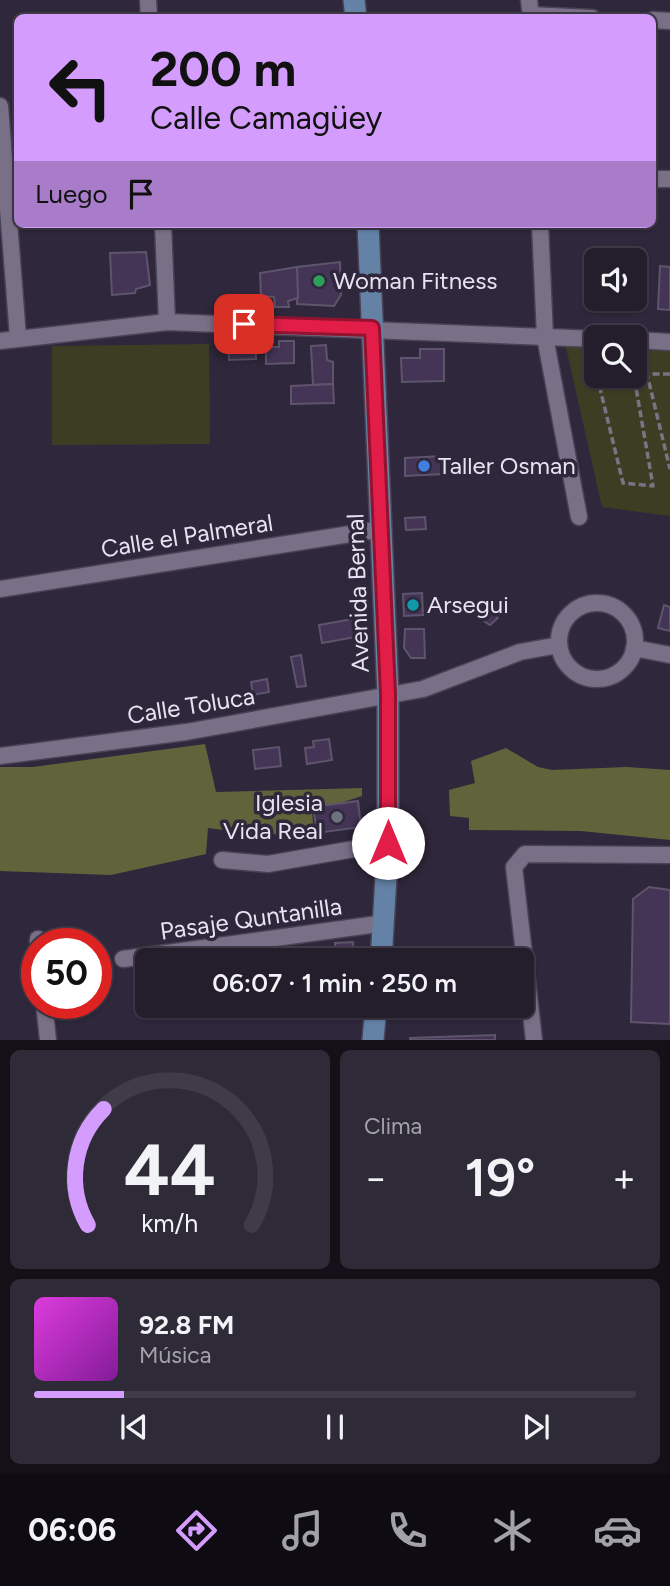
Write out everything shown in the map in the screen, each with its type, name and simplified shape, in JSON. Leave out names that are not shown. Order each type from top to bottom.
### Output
[{"type":"main road","name":"Avenida Bernal","points":[[368,228],[388,694],[388,843],[382,948]]},
{"type":"main road","points":[[373,1040],[375,1018]]},
{"type":"street","points":[[530,11],[557,14]]},
{"type":"street","points":[[0,106],[18,337]]},
{"type":"street","points":[[163,228],[167,322]]},
{"type":"street","points":[[540,228],[545,337],[579,517]]},
{"type":"street","points":[[0,341],[167,322],[372,328],[584,338]]},
{"type":"street","points":[[647,341],[670,342]]},
{"type":"street","name":"Calle el Palmeral","points":[[0,589],[382,529]]},
{"type":"street","points":[[593,604],[604,604],[624,614],[630,623],[634,648],[624,667],[615,675],[590,679],[569,667],[559,645],[560,632],[572,613],[593,604]]},
{"type":"street","name":"Calle Toluca","points":[[0,756],[186,732],[423,689],[520,652],[559,645]]},
{"type":"street","points":[[634,648],[670,655]]},
{"type":"street","points":[[222,860],[268,864],[388,843]]},
{"type":"street","points":[[534,1040],[514,867],[516,860],[525,854],[670,855]]},
{"type":"street","name":"Pasaje Quntanilla","points":[[123,959],[385,923]]},
{"type":"street","points":[[46,1019],[48,1040]]},
{"type":"path","points":[[670,374],[647,374],[670,469]]},
{"type":"path","points":[[600,388],[623,483],[653,486],[636,388]]},
{"type":"green space","points":[[565,343],[584,344],[584,388],[647,388],[647,346],[670,347],[670,516],[602,507]]},
{"type":"green space","points":[[209,344],[210,444],[52,445],[52,346]]},
{"type":"green space","points":[[205,744],[216,792],[362,788],[362,796],[312,812],[314,832],[261,835],[208,828],[206,854],[111,875],[0,871],[0,767],[33,767]]},
{"type":"green space","points":[[506,748],[538,767],[552,770],[627,767],[670,770],[670,840],[581,831],[469,830],[469,818],[450,816],[449,790],[475,783],[471,761]]},
{"type":"building","points":[[146,252],[150,285],[136,289],[135,293],[112,295],[110,253]]},
{"type":"building","name":"Woman Fitness","points":[[340,262],[341,295],[334,306],[297,304],[297,267]]},
{"type":"building","points":[[660,266],[670,267],[670,310],[658,309]]},
{"type":"building","points":[[297,267],[298,298],[288,301],[289,307],[275,307],[274,297],[261,296],[260,273]]},
{"type":"building","points":[[255,339],[256,359],[229,360],[228,340]]},
{"type":"building","points":[[279,341],[294,341],[294,363],[266,364],[266,347],[279,347]]},
{"type":"building","points":[[326,345],[327,360],[333,362],[333,384],[313,385],[311,346]]},
{"type":"building","points":[[420,349],[444,349],[444,381],[402,382],[401,358],[420,358]]},
{"type":"building","points":[[333,384],[334,403],[291,404],[291,386]]},
{"type":"building","name":"Taller Osman","points":[[443,456],[444,474],[405,476],[405,458]]},
{"type":"building","points":[[425,517],[426,529],[406,530],[405,518]]},
{"type":"building","name":"Arsegui","points":[[422,593],[423,615],[404,616],[403,594]]},
{"type":"building","points":[[664,605],[670,607],[670,631],[658,628]]},
{"type":"building","points":[[490,608],[498,618],[490,625],[482,620]]},
{"type":"building","points":[[358,618],[361,636],[322,643],[319,625]]},
{"type":"building","points":[[405,629],[424,629],[425,658],[411,658],[404,648]]},
{"type":"building","points":[[301,655],[306,686],[297,687],[291,657]]},
{"type":"building","points":[[267,679],[269,692],[253,695],[251,682]]},
{"type":"building","points":[[329,739],[332,760],[307,764],[305,748],[314,747],[313,741]]},
{"type":"building","points":[[279,747],[281,766],[255,769],[253,750]]},
{"type":"building","name":"Iglesia Vida Real","points":[[358,801],[361,827],[317,833],[313,807]]},
{"type":"building","points":[[649,887],[670,890],[670,1024],[631,1022],[633,899]]},
{"type":"building","points":[[353,942],[353,948],[335,948],[335,943]]},
{"type":"building","points":[[495,1035],[495,1040],[410,1040],[410,1038]]},
{"type":"place","name":"Woman Fitness","points":[[319,281]]},
{"type":"place","name":"Taller Osman","points":[[424,466]]},
{"type":"place","name":"Arsegui","points":[[413,605]]},
{"type":"place","name":"Iglesia Vida Real","points":[[337,817]]},
{"type":"route","points":[[244,324],[372,328],[388,694],[388,843]]}]
